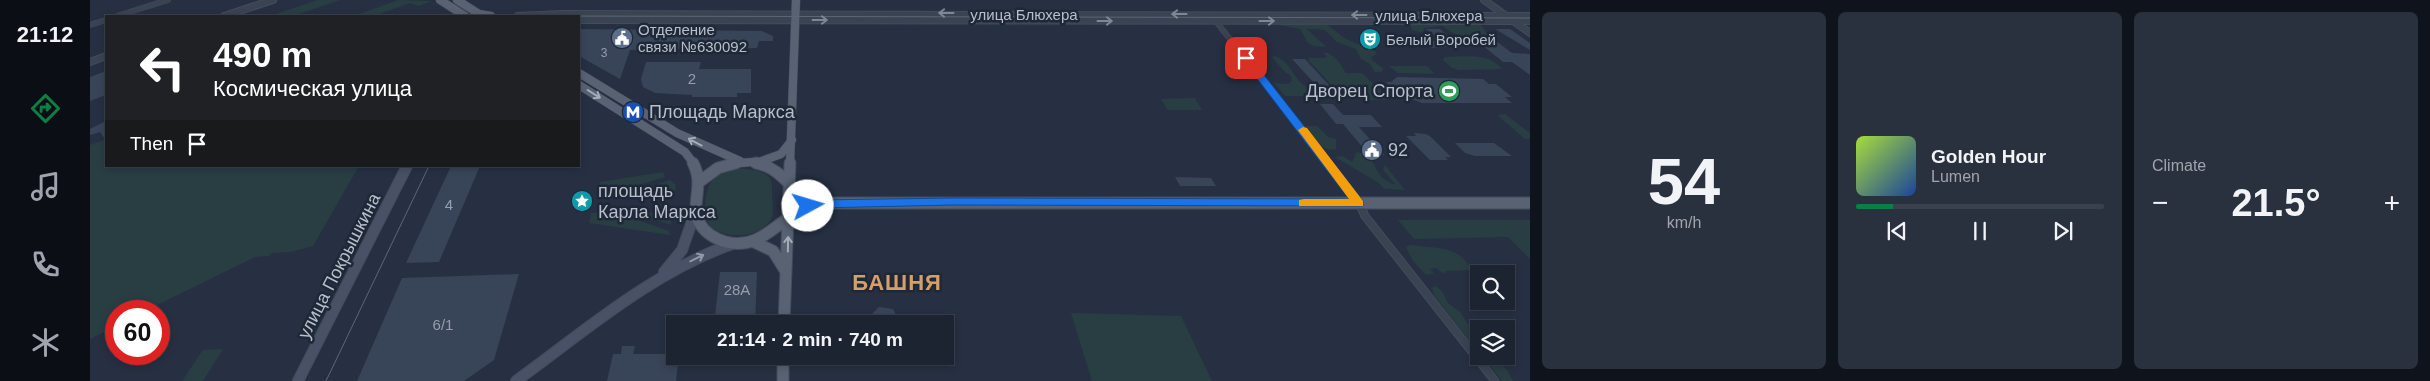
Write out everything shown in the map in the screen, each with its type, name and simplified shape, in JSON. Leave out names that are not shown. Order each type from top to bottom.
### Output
[{"type":"main road","points":[[440,0],[463,15]]},
{"type":"main road","points":[[457,0],[479,14],[485,15]]},
{"type":"main road","points":[[784,315],[793,139],[796,0]]},
{"type":"main road","points":[[580,73],[684,136],[716,152],[740,161],[759,162],[778,171],[805,200],[815,204],[953,202],[1530,203]]},
{"type":"main road","points":[[580,86],[685,152],[693,162],[699,182],[695,213],[682,250],[661,276]]},
{"type":"main road","points":[[759,162],[781,154],[793,139]]},
{"type":"main road","points":[[699,182],[712,171],[740,161]]},
{"type":"main road","name":"улица Покрышкина","points":[[298,381],[406,167]]},
{"type":"main road","points":[[752,242],[773,232],[788,216],[815,204]]},
{"type":"main road","points":[[695,213],[700,224],[714,237],[734,244]]},
{"type":"main road","points":[[516,381],[661,276],[701,255],[734,244],[761,243],[775,251],[786,273]]},
{"type":"main road","points":[[783,365],[783,381]]},
{"type":"street","points":[[120,15],[168,0]]},
{"type":"street","points":[[227,15],[273,0]]},
{"type":"street","points":[[1484,0],[1530,32]]},
{"type":"street","points":[[1210,14],[1495,381]]},
{"type":"street","name":"улица Блюхера","points":[[580,20],[1210,14],[1530,16]]},
{"type":"street","name":"улица Блюхера","points":[[540,15],[1216,21],[1530,21]]},
{"type":"street","points":[[90,25],[105,20]]},
{"type":"street","points":[[90,62],[105,56]]},
{"type":"green space","points":[[318,0],[340,0],[296,15],[273,15]]},
{"type":"green space","points":[[398,0],[432,1],[419,6],[410,3],[377,15],[357,15]]},
{"type":"green space","points":[[1474,23],[1482,26],[1489,37],[1456,35],[1442,26],[1424,28],[1423,33],[1412,30],[1410,25]]},
{"type":"green space","points":[[1276,24],[1328,25],[1344,38],[1376,52],[1377,54],[1371,57],[1372,60],[1383,68],[1382,72],[1375,72],[1370,64],[1361,59],[1356,49],[1337,42],[1325,30],[1307,29],[1326,47],[1319,47],[1308,43],[1300,29]]},
{"type":"green space","points":[[1323,52],[1334,57],[1346,73],[1362,73],[1390,100],[1360,100],[1342,96],[1309,61],[1308,58],[1327,57]]},
{"type":"green space","points":[[1275,56],[1286,64],[1300,82],[1324,96],[1285,96],[1274,83],[1288,84],[1292,81],[1290,75],[1272,57]]},
{"type":"green space","points":[[1468,56],[1483,58],[1497,64],[1502,69],[1459,70],[1452,68],[1443,60],[1445,57]]},
{"type":"green space","points":[[1389,66],[1427,66],[1435,74],[1398,73]]},
{"type":"green space","points":[[1195,98],[1202,110],[1168,110],[1161,99]]},
{"type":"green space","points":[[1505,114],[1530,133],[1530,139],[1525,139],[1497,115]]},
{"type":"green space","points":[[1305,126],[1317,126],[1328,137],[1336,139],[1336,149],[1331,150],[1322,146],[1314,139]]},
{"type":"green space","points":[[105,139],[105,167],[358,167],[313,246],[291,252],[272,253],[269,256],[255,257],[167,300],[105,300],[105,332],[90,339],[90,145]]},
{"type":"green space","points":[[1357,152],[1369,158],[1382,177],[1396,185],[1383,170],[1385,165],[1405,190],[1384,189],[1379,183],[1335,157],[1343,156],[1352,162]]},
{"type":"green space","points":[[735,168],[761,172],[770,178],[772,184],[772,217],[761,229],[744,235],[726,234],[718,231],[711,227],[706,218],[706,197],[712,180],[720,174]]},
{"type":"green space","points":[[663,172],[665,177],[622,190],[598,191],[600,182]]},
{"type":"green space","points":[[670,180],[676,185],[675,191],[637,191]]},
{"type":"green space","points":[[672,212],[671,225],[633,213]]},
{"type":"green space","points":[[591,213],[618,213],[669,231],[670,235],[589,223]]},
{"type":"green space","points":[[1398,220],[1530,220],[1530,259],[1508,237],[1414,239]]},
{"type":"green space","points":[[1412,245],[1454,252],[1461,256],[1470,270],[1446,271],[1444,274],[1436,268],[1430,269],[1434,273],[1426,275],[1413,261],[1406,247]]},
{"type":"green space","points":[[1436,286],[1443,293],[1448,303],[1460,312],[1470,326],[1470,341],[1434,295],[1432,288]]},
{"type":"green space","points":[[1071,313],[1181,316],[1212,381],[1092,381]]},
{"type":"green space","points":[[223,349],[203,381],[182,381],[203,350]]},
{"type":"green space","points":[[1489,365],[1502,365],[1513,381],[1502,381]]},
{"type":"building","points":[[580,29],[762,31],[773,36],[773,41],[759,41],[757,48],[630,50],[620,79],[580,57]]},
{"type":"building","points":[[1426,29],[1440,29],[1452,39],[1492,38],[1512,53],[1530,54],[1530,75],[1512,62],[1503,62],[1482,45],[1430,48],[1422,41],[1442,41]]},
{"type":"building","points":[[1495,29],[1510,29],[1530,43],[1530,50]]},
{"type":"building","points":[[1292,59],[1305,59],[1339,96],[1326,96]]},
{"type":"building","points":[[646,62],[701,62],[699,69],[751,69],[751,93],[737,93],[737,97],[692,97],[692,95],[655,93],[643,87],[641,79]]},
{"type":"building","points":[[105,71],[105,95],[90,101],[90,77]]},
{"type":"building","name":"Дворец Спорта","points":[[1397,77],[1483,79],[1489,84],[1496,84],[1512,97],[1505,97],[1512,103],[1422,103],[1409,98],[1400,98],[1386,82],[1391,82]]},
{"type":"building","points":[[1320,104],[1333,104],[1343,115],[1371,115],[1382,127],[1359,127],[1384,155],[1369,155],[1343,124],[1336,124]]},
{"type":"building","points":[[105,122],[105,140],[100,132],[90,135],[90,129]]},
{"type":"building","points":[[1414,133],[1426,134],[1431,137],[1451,157],[1445,157],[1448,160],[1430,160],[1406,136],[1416,136]]},
{"type":"building","points":[[1455,143],[1494,143],[1512,156],[1475,156],[1465,153]]},
{"type":"building","points":[[451,167],[480,167],[439,262],[406,263]]},
{"type":"building","points":[[1175,177],[1211,178],[1216,186],[1180,186]]},
{"type":"building","points":[[720,272],[757,272],[755,315],[715,315]]},
{"type":"building","points":[[519,274],[494,360],[464,381],[357,381],[402,278]]},
{"type":"building","points":[[879,307],[893,309],[896,315],[872,315]]},
{"type":"building","points":[[622,346],[635,346],[633,354],[666,354],[666,365],[678,365],[676,381],[607,381],[613,354],[621,354]]},
{"type":"tram line","points":[[580,16],[1530,18]]},
{"type":"tram line","points":[[326,381],[429,167]]},
{"type":"slow traffic","points":[[1303,130],[1358,203],[1304,203]]},
{"type":"place","name":"Отделение связи №630092","points":[[622,38]]},
{"type":"place","name":"Белый Воробей","points":[[1370,39]]},
{"type":"place","name":"Дворец Спорта","points":[[1449,91]]},
{"type":"place","name":"Площадь Маркса","points":[[633,112]]},
{"type":"place","name":"92","points":[[1372,150]]},
{"type":"place","name":"площадь Карла Маркса","points":[[582,201]]},
{"type":"district","name":"БАШНЯ","points":[[897,282]]},
{"type":"route","points":[[808,206],[815,204],[953,202],[1358,203],[1321,152],[1246,58]]}]
